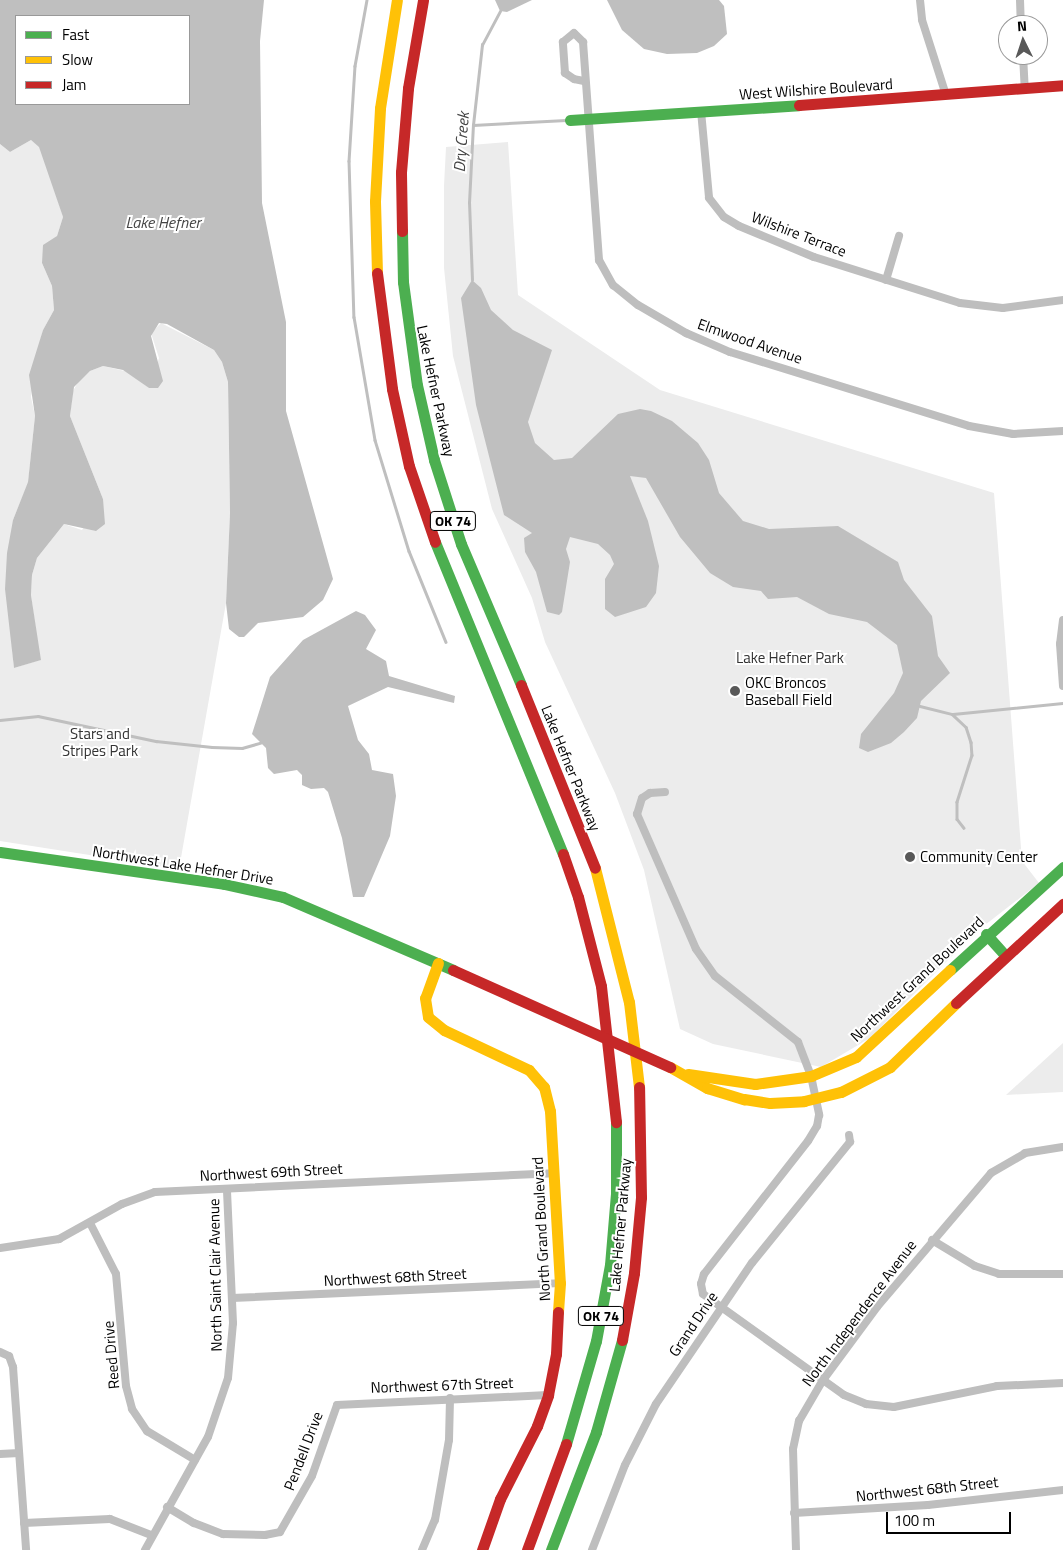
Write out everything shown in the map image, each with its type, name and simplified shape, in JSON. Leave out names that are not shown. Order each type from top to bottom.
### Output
[{"type":"main road","name":"Lake Hefner Parkway","points":[[398,0],[380,108],[375,201],[377,283],[392,390],[409,466],[430,533],[549,815],[578,897],[601,986],[613,1080],[616,1194],[610,1264],[596,1341],[577,1414],[527,1550]]},
{"type":"main road","name":"Lake Hefner Parkway","points":[[423,0],[408,88],[400,191],[403,291],[417,385],[434,460],[461,544],[574,810],[598,877],[629,1002],[639,1089],[641,1197],[634,1273],[622,1341],[596,1432],[551,1550]]},
{"type":"main road","name":"West Wilshire Boulevard","points":[[570,120],[1025,90],[1063,85]]},
{"type":"main road","name":"Northwest Lake Hefner Drive","points":[[0,852],[268,894],[322,911],[438,963]]},
{"type":"main road","name":"Northwest Grand Boulevard","points":[[682,1072],[755,1084],[811,1076],[856,1057],[873,1044],[986,934],[1063,867]]},
{"type":"main road","name":"Northwest Grand Boulevard","points":[[438,963],[682,1072],[707,1088],[744,1100],[788,1103],[816,1098],[856,1086],[890,1066],[1005,955],[1063,904]]},
{"type":"main road","points":[[986,934],[1005,955]]},
{"type":"main road","name":"North Grand Boulevard","points":[[438,963],[425,998],[428,1017],[444,1030],[523,1066],[539,1080],[549,1102],[560,1283],[556,1354],[548,1395],[536,1426],[500,1499],[482,1550]]},
{"type":"street","points":[[920,0],[922,20],[946,95]]},
{"type":"street","points":[[1020,0],[1021,15]]},
{"type":"street","name":"Elmwood Avenue","points":[[584,81],[574,79],[565,73],[563,42],[574,33],[582,42],[599,260],[613,285],[638,305],[686,333],[730,352],[969,426],[1013,434],[1063,431]]},
{"type":"street","points":[[1024,65],[1025,90]]},
{"type":"street","name":"Wilshire Terrace","points":[[701,112],[707,188],[710,198],[724,216],[771,241],[886,280],[982,307],[1023,307],[1063,300]]},
{"type":"street","points":[[886,280],[900,236]]},
{"type":"street","points":[[1063,620],[1060,644],[1063,686]]},
{"type":"street","points":[[665,792],[642,798],[637,814],[700,958],[715,976],[798,1042],[811,1076],[819,1120],[815,1131],[702,1279],[703,1294],[719,1309],[822,1380],[856,1401],[886,1407],[997,1386],[1063,1383]]},
{"type":"street","name":"Grand Drive","points":[[592,1550],[642,1428],[719,1309],[788,1216],[850,1142],[849,1135]]},
{"type":"street","name":"North Independence Avenue","points":[[796,1550],[792,1464],[795,1435],[806,1406],[822,1380],[932,1240],[991,1173],[1025,1152],[1063,1147]]},
{"type":"street","name":"Northwest 69th Street","points":[[0,1248],[59,1239],[122,1204],[155,1192],[554,1173]]},
{"type":"street","name":"North Saint Clair Avenue","points":[[145,1550],[195,1460],[216,1417],[228,1378],[232,1346],[232,1298],[227,1189]]},
{"type":"street","name":"Reed Drive","points":[[90,1223],[116,1274],[126,1386],[132,1409],[147,1431],[195,1460]]},
{"type":"street","points":[[932,1240],[975,1266],[999,1274],[1063,1274]]},
{"type":"street","name":"Northwest 68th Street","points":[[232,1298],[560,1283]]},
{"type":"street","points":[[0,1352],[9,1356],[13,1367],[26,1550]]},
{"type":"street","name":"Northwest 67th Street","points":[[337,1405],[450,1398],[548,1395]]},
{"type":"street","points":[[422,1550],[435,1520],[449,1440],[450,1398]]},
{"type":"street","name":"Pendell Drive","points":[[167,1508],[194,1523],[223,1534],[265,1536],[280,1532],[312,1476],[337,1405]]},
{"type":"street","points":[[0,1454],[19,1453]]},
{"type":"street","name":"Northwest 68th Street","points":[[794,1513],[928,1505],[1063,1490]]},
{"type":"street","points":[[24,1523],[110,1519],[152,1535]]},
{"type":"green space","name":"Stars and Stripes Park","points":[[31,140],[40,147],[63,217],[57,236],[42,263],[52,286],[54,310],[43,330],[38,349],[31,397],[35,416],[28,483],[13,520],[10,625],[14,668],[40,660],[31,595],[32,575],[37,558],[64,524],[82,530],[103,499],[70,416],[73,391],[78,382],[90,371],[103,366],[129,372],[149,388],[159,358],[151,333],[161,323],[214,350],[222,362],[228,382],[230,513],[226,603],[179,869],[0,841],[0,144],[10,152]]},
{"type":"green space","name":"Lake Hefner Park","points":[[508,142],[518,295],[660,390],[994,493],[1022,861],[1039,883],[976,932],[870,1038],[821,1067],[713,1044],[680,1029],[644,870],[615,793],[545,642],[532,598],[492,509],[453,356],[444,268],[444,186],[446,147]]},
{"type":"green space","points":[[1063,1043],[1063,1092],[1006,1095]]},
{"type":"water","name":"Lake Hefner","points":[[0,0],[264,0],[260,41],[262,203],[286,322],[286,411],[333,579],[323,600],[303,617],[258,623],[244,637],[239,637],[229,629],[226,603],[230,513],[228,382],[222,362],[214,350],[167,324],[159,323],[151,336],[163,381],[158,388],[149,388],[123,370],[103,366],[90,371],[74,387],[70,416],[103,499],[105,524],[96,531],[64,524],[37,558],[32,575],[31,595],[41,660],[14,668],[5,589],[7,553],[13,520],[28,482],[35,416],[29,375],[43,330],[54,310],[52,286],[42,263],[43,245],[57,236],[63,217],[39,147],[31,140],[10,152],[0,144]]},
{"type":"water","points":[[495,0],[532,0],[507,12],[500,11]]},
{"type":"water","points":[[607,0],[719,0],[724,6],[727,34],[714,46],[697,53],[667,54],[644,49],[622,30]]},
{"type":"water","points":[[472,280],[481,288],[491,310],[513,330],[552,350],[528,422],[535,443],[554,460],[572,458],[618,414],[640,409],[651,411],[672,421],[698,443],[709,460],[719,493],[743,521],[769,529],[838,526],[898,562],[904,580],[932,616],[938,656],[950,673],[921,701],[917,718],[904,732],[891,743],[868,752],[859,748],[861,734],[894,693],[903,673],[897,645],[867,622],[829,614],[797,597],[768,599],[761,591],[733,587],[710,573],[680,537],[646,478],[630,476],[648,521],[659,566],[656,593],[646,607],[615,617],[605,609],[605,579],[614,564],[610,555],[598,544],[570,537],[566,549],[570,562],[562,612],[559,615],[547,612],[536,572],[525,552],[524,538],[532,533],[504,515],[476,405],[461,298]]},
{"type":"water","points":[[356,611],[365,615],[376,630],[366,649],[386,661],[389,676],[455,696],[454,703],[388,687],[348,706],[358,740],[369,754],[372,770],[393,774],[396,796],[390,836],[364,897],[353,897],[342,838],[328,792],[324,788],[311,789],[302,785],[302,775],[297,770],[274,774],[268,768],[266,748],[252,734],[270,677],[303,640]]},
{"type":"waterway","points":[[367,0],[355,66],[349,161],[354,317],[375,440],[409,551],[446,642]]},
{"type":"waterway","name":"Dry Creek","points":[[472,280],[469,203],[473,125],[482,45],[500,11]]},
{"type":"waterway","points":[[473,125],[566,120]]},
{"type":"waterway","points":[[953,714],[1063,703]]},
{"type":"waterway","points":[[920,706],[952,714],[966,727],[971,742],[972,755],[957,802],[957,819],[964,828]]},
{"type":"waterway","points":[[0,720],[38,716],[156,741],[212,747],[242,748],[260,743]]},
{"type":"traffic: fast","points":[[570,120],[799,105]]},
{"type":"traffic: fast","points":[[402,231],[403,282],[417,385],[434,460],[461,544],[521,685]]},
{"type":"traffic: fast","points":[[435,542],[563,854]]},
{"type":"traffic: fast","points":[[0,852],[224,884],[283,897],[453,970]]},
{"type":"traffic: fast","points":[[950,970],[1063,867]]},
{"type":"traffic: fast","points":[[986,934],[1005,955]]},
{"type":"traffic: fast","points":[[566,1444],[596,1341],[610,1265],[616,1194],[616,1122]]},
{"type":"traffic: fast","points":[[551,1550],[596,1432],[622,1340]]},
{"type":"traffic: slow","points":[[377,273],[375,201],[380,108],[397,0]]},
{"type":"traffic: slow","points":[[595,868],[629,1002],[639,1087]]},
{"type":"traffic: slow","points":[[438,963],[425,998],[428,1017],[444,1030],[529,1070],[544,1087],[550,1111],[560,1283],[558,1312]]},
{"type":"traffic: slow","points":[[688,1074],[755,1084],[811,1076],[856,1057],[950,970]]},
{"type":"traffic: slow","points":[[670,1067],[707,1088],[744,1099],[770,1103],[804,1101],[841,1092],[890,1067],[956,1003]]},
{"type":"traffic: jam","points":[[402,231],[401,172],[408,88],[423,0]]},
{"type":"traffic: jam","points":[[799,105],[1063,85]]},
{"type":"traffic: jam","points":[[377,273],[392,389],[409,466],[435,542]]},
{"type":"traffic: jam","points":[[521,685],[595,868]]},
{"type":"traffic: jam","points":[[563,854],[578,897],[601,986],[616,1122]]},
{"type":"traffic: jam","points":[[956,1003],[1063,904]]},
{"type":"traffic: jam","points":[[453,970],[670,1067]]},
{"type":"traffic: jam","points":[[622,1340],[634,1273],[641,1197],[639,1087]]},
{"type":"traffic: jam","points":[[482,1550],[500,1499],[537,1426],[548,1395],[556,1354],[558,1312]]},
{"type":"traffic: jam","points":[[527,1550],[566,1444]]},
{"type":"place","name":"OKC Broncos Baseball Field","points":[[735,691]]},
{"type":"place","name":"Community Center","points":[[910,857]]}]
